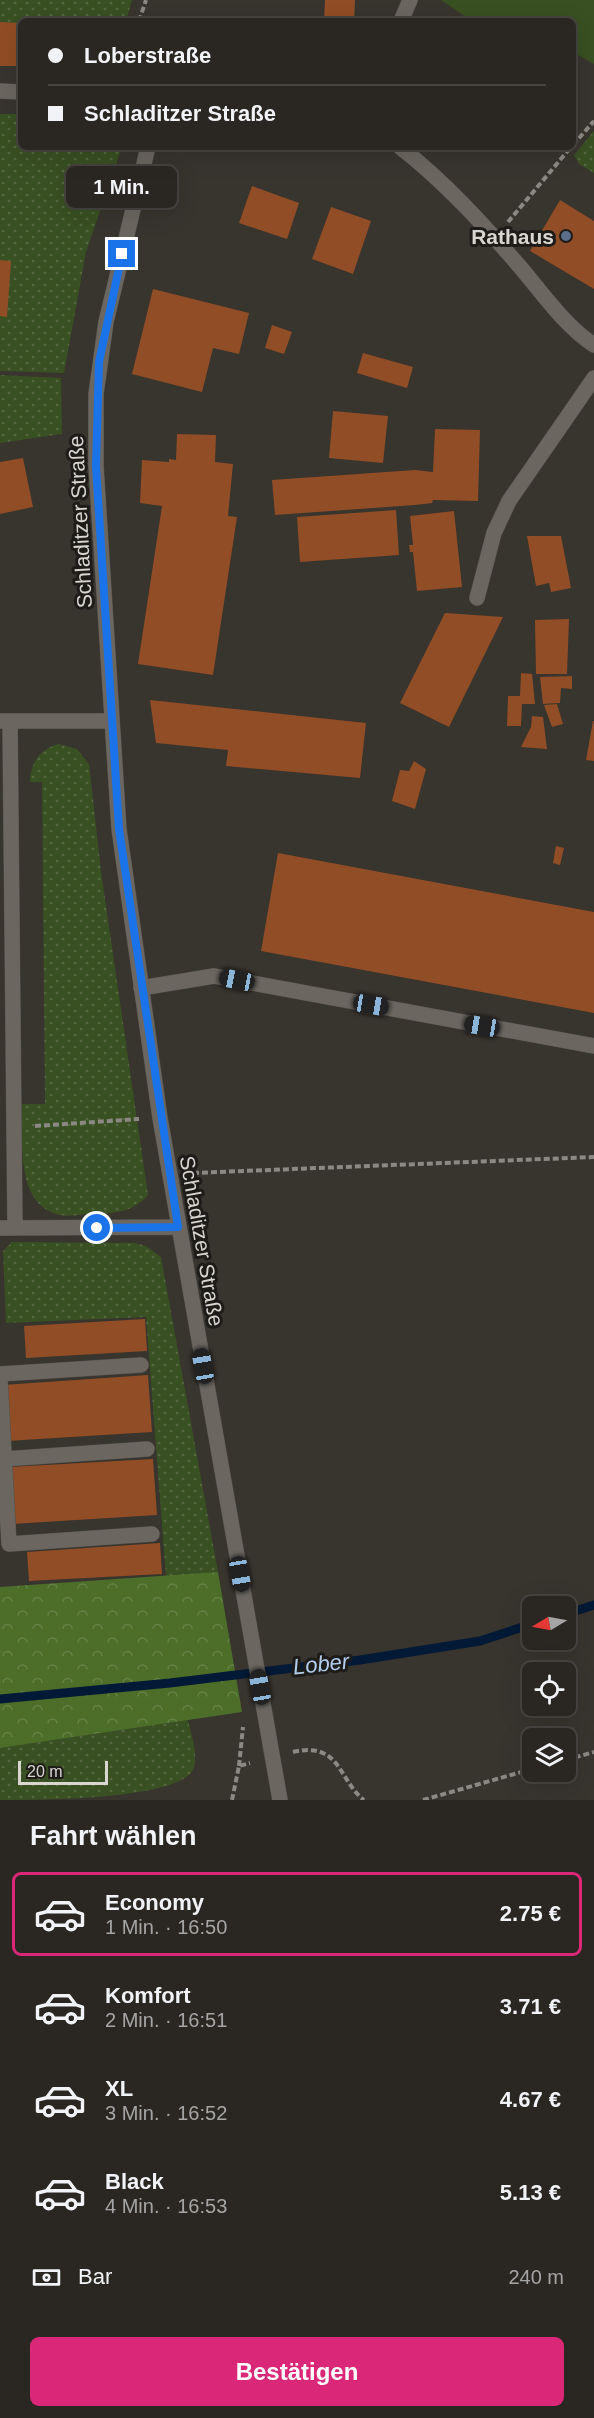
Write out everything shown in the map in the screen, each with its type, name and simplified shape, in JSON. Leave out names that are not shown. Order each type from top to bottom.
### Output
[{"type":"street","points":[[402,18],[410,0]]},
{"type":"street","points":[[0,91],[18,92]]},
{"type":"street","name":"Schladitzer Straße","points":[[147,150],[106,322],[96,394],[96,466],[120,839],[169,1174],[280,1800]]},
{"type":"street","points":[[403,150],[442,184],[495,238],[576,332],[594,345]]},
{"type":"street","points":[[477,598],[494,533],[509,501],[594,378]]},
{"type":"street","points":[[111,721],[5,721],[14,1127],[7,1228],[178,1227]]},
{"type":"street","points":[[141,988],[214,976],[594,1046]]},
{"type":"street","points":[[141,1365],[0,1376],[9,1544],[152,1534]]},
{"type":"street","points":[[4,1459],[147,1449]]},
{"type":"path","points":[[140,18],[146,0]]},
{"type":"path","points":[[576,141],[594,121]]},
{"type":"path","points":[[495,238],[569,150]]},
{"type":"path","points":[[14,1127],[160,1118]]},
{"type":"path","points":[[169,1174],[594,1157]]},
{"type":"path","points":[[238,1766],[243,1720]]},
{"type":"path","points":[[576,1757],[594,1752]]},
{"type":"path","points":[[423,1800],[522,1772]]},
{"type":"green space","points":[[0,0],[132,0],[127,18],[18,18],[18,24],[0,23]]},
{"type":"green space","points":[[441,0],[594,0],[594,64],[576,54],[576,18],[468,18]]},
{"type":"green space","points":[[0,114],[18,114],[18,150],[121,150],[86,252],[64,373],[0,371]]},
{"type":"green space","points":[[594,131],[594,173],[579,164],[574,155]]},
{"type":"green space","points":[[0,375],[61,378],[62,434],[0,443]]},
{"type":"green space","points":[[58,744],[77,749],[89,764],[101,871],[148,1195],[136,1205],[123,1211],[72,1216],[60,1215],[45,1209],[35,1198],[28,1185],[22,1152],[22,1104],[45,1104],[42,782],[30,782],[32,768],[37,758],[41,753]]},
{"type":"green space","points":[[12,1242],[135,1243],[146,1246],[161,1257],[218,1572],[166,1577],[146,1317],[6,1323],[3,1251]]},
{"type":"green space","points":[[218,1572],[242,1712],[0,1748],[0,1587]]},
{"type":"green space","points":[[188,1720],[194,1745],[195,1764],[193,1770],[181,1780],[135,1793],[44,1800],[0,1800],[0,1748]]},
{"type":"building","points":[[325,0],[355,0],[354,18],[324,18]]},
{"type":"building","points":[[0,22],[18,23],[18,66],[0,66]]},
{"type":"building","points":[[252,186],[299,203],[287,239],[239,223]]},
{"type":"building","name":"Rathaus","points":[[560,200],[594,221],[594,289],[530,251]]},
{"type":"building","points":[[331,207],[371,221],[353,274],[312,259]]},
{"type":"building","points":[[0,260],[11,261],[7,317],[0,316]]},
{"type":"building","points":[[153,289],[249,313],[239,354],[213,348],[202,392],[132,374]]},
{"type":"building","points":[[272,325],[292,332],[284,354],[265,348]]},
{"type":"building","points":[[363,353],[413,367],[407,388],[357,373]]},
{"type":"building","points":[[333,411],[388,416],[383,463],[329,458]]},
{"type":"building","points":[[435,429],[480,430],[478,501],[433,500],[432,503],[415,505],[275,515],[272,480],[415,470],[433,472]]},
{"type":"building","points":[[177,434],[216,435],[215,462],[233,464],[228,516],[237,517],[213,675],[138,664],[162,506],[140,503],[142,460],[169,462],[169,459],[176,460]]},
{"type":"building","points":[[23,458],[33,507],[0,514],[0,462]]},
{"type":"building","points":[[396,510],[399,555],[300,562],[297,517]]},
{"type":"building","points":[[454,511],[462,587],[417,591],[413,552],[410,552],[409,545],[413,545],[410,516]]},
{"type":"building","points":[[527,536],[561,536],[571,588],[551,592],[549,583],[536,586]]},
{"type":"building","points":[[445,613],[503,617],[449,727],[400,703]]},
{"type":"building","points":[[569,619],[567,674],[536,674],[535,620]]},
{"type":"building","points":[[521,673],[532,674],[535,704],[522,704],[521,726],[507,726],[508,696],[520,696]]},
{"type":"building","points":[[572,676],[572,689],[561,688],[560,703],[543,704],[540,677]]},
{"type":"building","points":[[150,700],[366,723],[360,778],[226,766],[228,750],[156,743]]},
{"type":"building","points":[[557,704],[563,724],[552,727],[544,705]]},
{"type":"building","points":[[532,716],[543,717],[547,749],[521,747],[531,727]]},
{"type":"building","points":[[594,721],[594,761],[586,760]]},
{"type":"building","points":[[414,761],[426,769],[415,809],[392,801],[400,770],[409,771]]},
{"type":"building","points":[[556,846],[564,848],[560,865],[553,863]]},
{"type":"building","points":[[278,853],[594,912],[594,1013],[261,951]]},
{"type":"building","points":[[145,1319],[147,1351],[26,1358],[24,1326]]},
{"type":"building","points":[[148,1375],[152,1432],[7,1441],[3,1385]]},
{"type":"building","points":[[153,1459],[157,1515],[12,1524],[9,1467]]},
{"type":"building","points":[[160,1543],[162,1574],[29,1581],[27,1552]]},
{"type":"waterway","name":"Lober","points":[[576,1611],[594,1605]]},
{"type":"waterway","name":"Lober","points":[[0,1699],[170,1683],[360,1660],[480,1641],[522,1627]]},
{"type":"place","name":"Rathaus","points":[[566,236]]},
{"type":"route","points":[[97,1228],[178,1227],[123,869],[111,721],[96,466],[96,394],[99,362],[122,254]]}]
